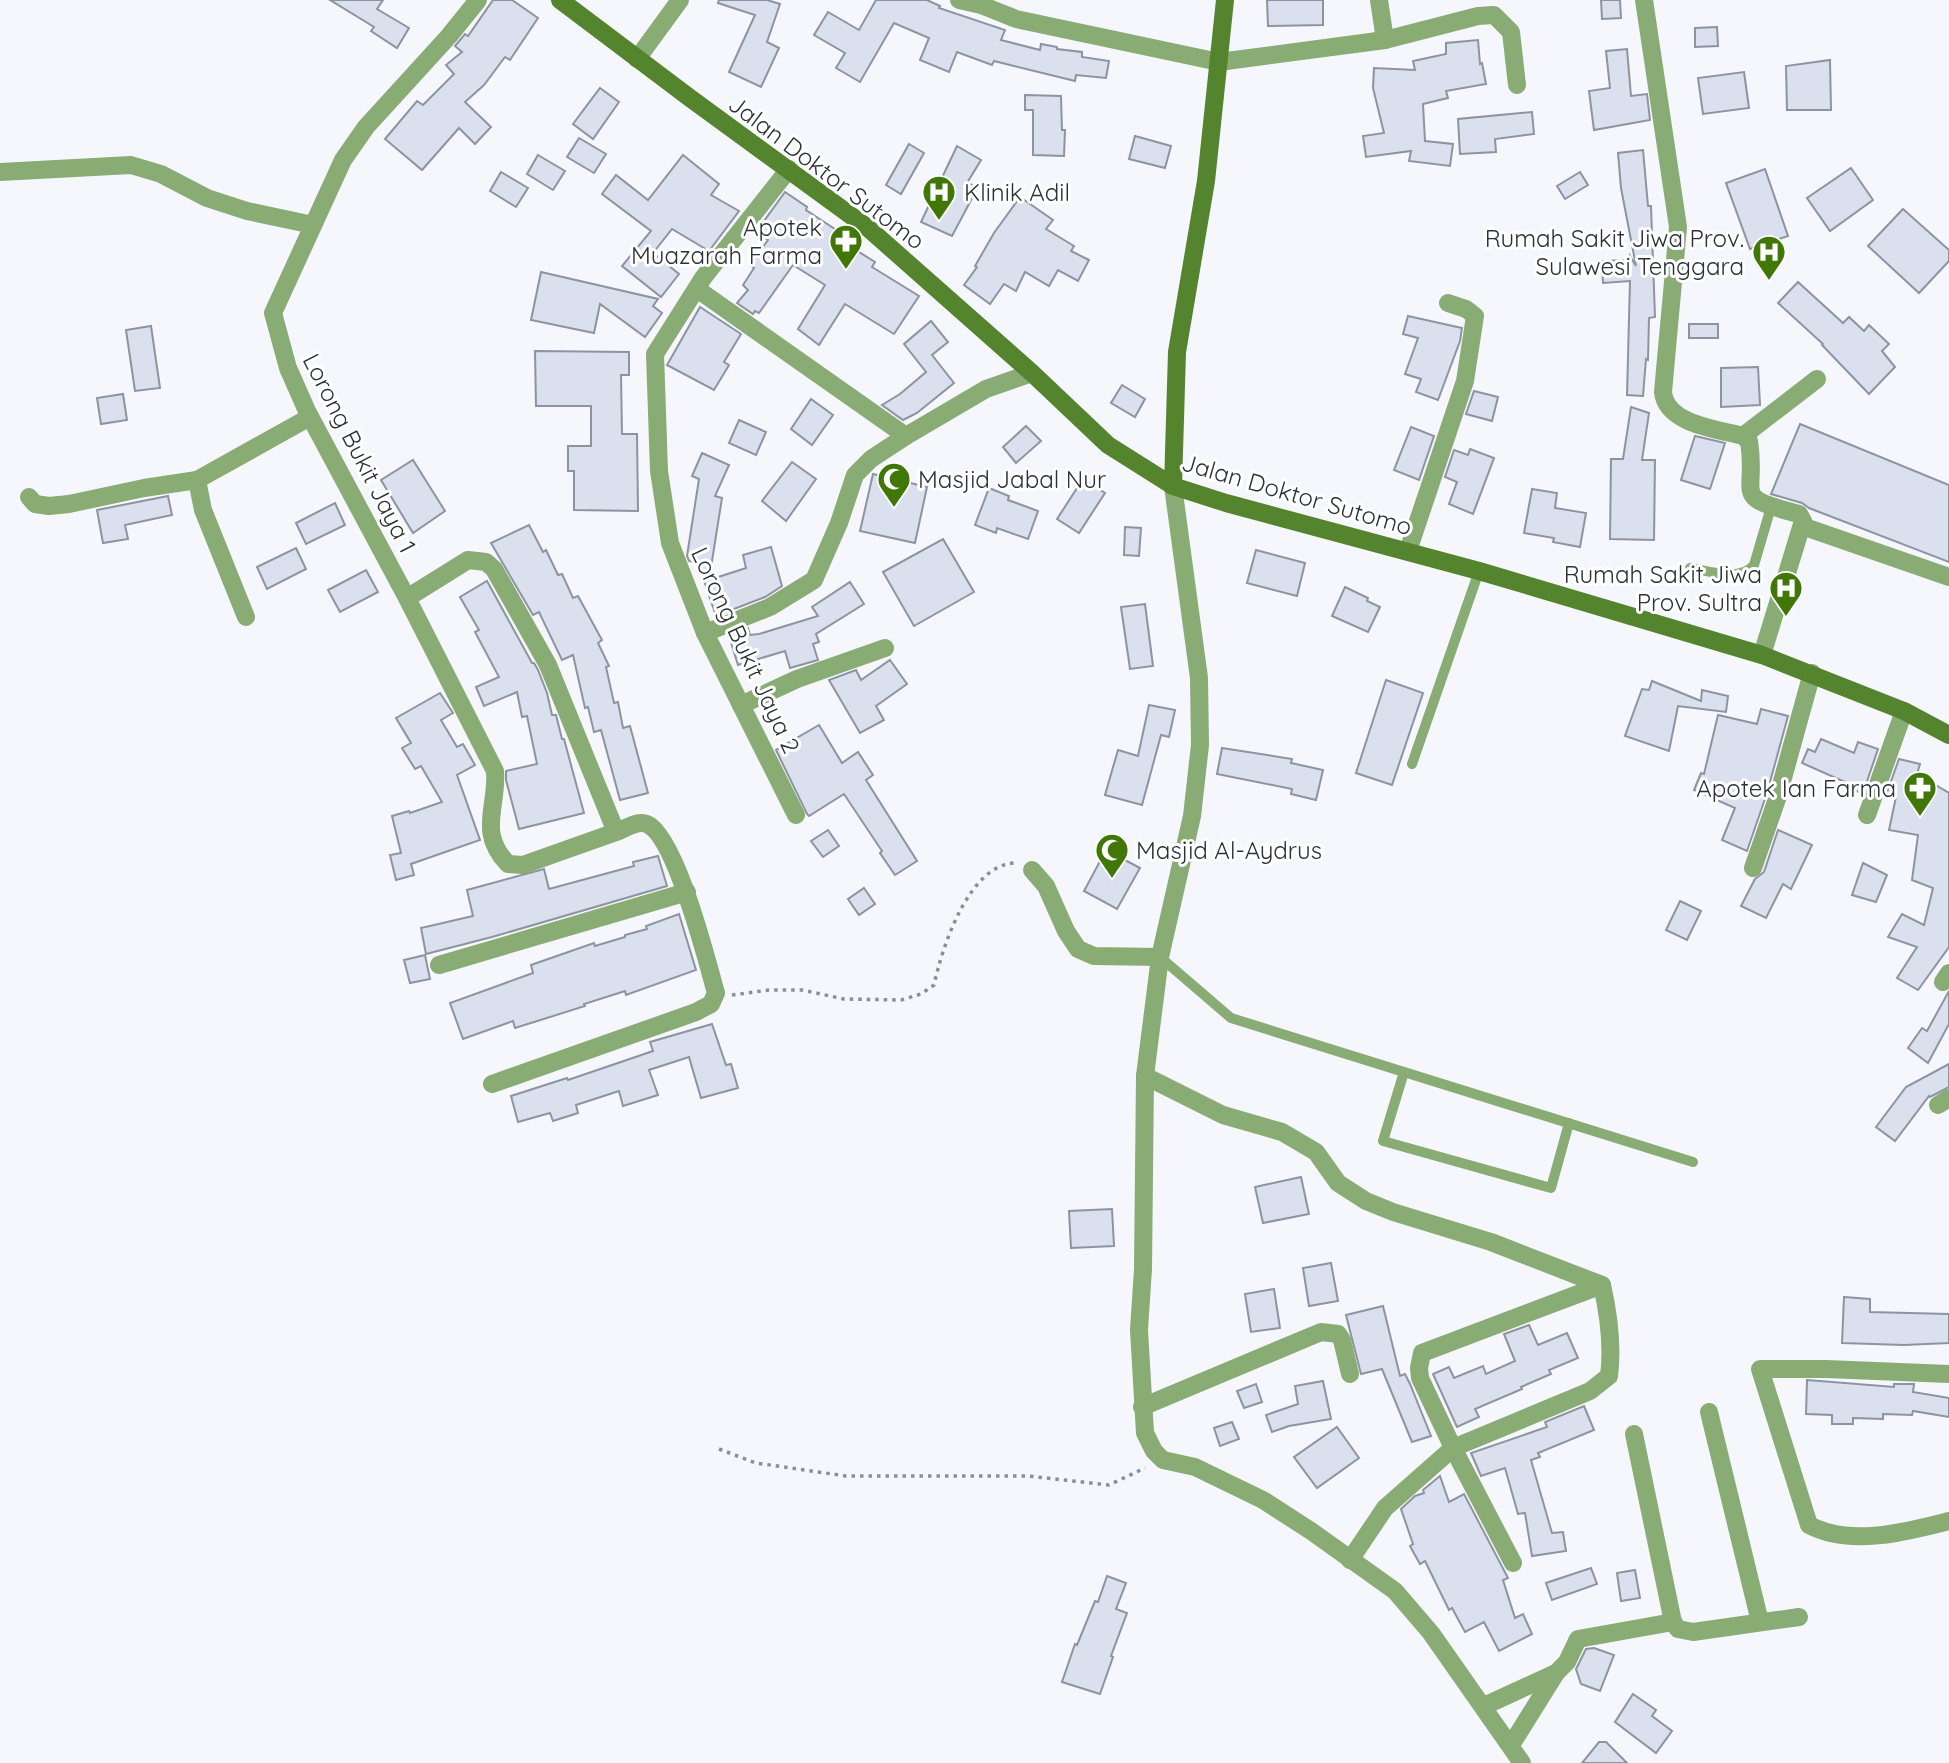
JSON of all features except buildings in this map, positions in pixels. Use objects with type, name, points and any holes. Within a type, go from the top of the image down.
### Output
[{"type":"street","name":"Lorong Bukit Jaya 1","points":[[478,0],[366,127],[343,160],[273,313],[288,368],[310,417],[407,598],[495,771],[496,789],[489,813],[496,852],[508,864],[523,864],[639,823],[648,825],[658,834],[687,892]]},
{"type":"street","name":"Jalan Doktor Sutomo","points":[[560,0],[636,59],[868,228],[1032,373],[1108,445],[1173,486],[1239,507],[1479,571],[1762,655],[1904,711],[1949,735]]},
{"type":"street","points":[[636,59],[680,0]]},
{"type":"street","points":[[960,0],[982,2],[1016,19],[1219,62],[1385,40],[1478,16],[1494,15],[1511,32],[1517,85]]},
{"type":"street","points":[[1225,0],[1206,181],[1177,352],[1173,486],[1199,678],[1200,746],[1192,816],[1160,957],[1145,1076],[1143,1269],[1139,1330],[1145,1433],[1154,1451],[1163,1460],[1195,1467],[1263,1500],[1395,1591],[1431,1633],[1522,1763]]},
{"type":"street","points":[[1378,0],[1385,40]]},
{"type":"street","points":[[1644,0],[1678,227],[1664,402],[1669,410],[1681,418],[1743,436],[1750,447],[1749,488],[1752,496],[1756,501],[1802,517],[1802,526],[1762,655]]},
{"type":"street","points":[[0,172],[131,164],[161,174],[207,198],[247,211],[313,225]]},
{"type":"street","name":"Lorong Bukit Jaya 2","points":[[789,169],[703,278],[655,354],[659,471],[670,543],[705,634],[796,815]]},
{"type":"street","points":[[697,289],[906,436]]},
{"type":"street","points":[[1408,551],[1465,381],[1475,316],[1448,303]]},
{"type":"street","points":[[705,634],[770,607],[814,579],[839,523],[855,475],[870,459],[986,389],[1032,373]]},
{"type":"street","points":[[1743,436],[1817,379]]},
{"type":"street","points":[[29,497],[35,504],[69,504],[197,480],[310,417]]},
{"type":"street","points":[[197,480],[204,510],[246,617]]},
{"type":"street","points":[[1802,526],[1949,577]]},
{"type":"street","points":[[407,598],[468,560],[485,562],[494,569],[548,665],[609,835]]},
{"type":"street","points":[[741,705],[797,679],[885,648]]},
{"type":"street","points":[[1754,868],[1778,796],[1812,673]]},
{"type":"street","points":[[1867,815],[1904,711]]},
{"type":"street","points":[[1032,870],[1046,886],[1066,931],[1078,949],[1094,956],[1160,957]]},
{"type":"street","points":[[439,965],[687,892],[716,993],[711,1004],[696,1012],[492,1084]]},
{"type":"street","points":[[1145,1076],[1223,1115],[1282,1132],[1316,1152],[1338,1183],[1366,1201],[1491,1242],[1602,1285]]},
{"type":"street","points":[[1350,1560],[1385,1508],[1453,1448],[1590,1391],[1609,1376],[1612,1358],[1609,1319],[1602,1285]]},
{"type":"street","points":[[1513,1563],[1420,1378],[1422,1353],[1602,1285]]},
{"type":"street","points":[[1142,1407],[1321,1332],[1338,1334],[1342,1340],[1350,1374]]},
{"type":"street","points":[[1949,1374],[1760,1369],[1809,1525],[1825,1533],[1897,1534],[1949,1521]]},
{"type":"street","points":[[1709,1412],[1760,1622]]},
{"type":"street","points":[[1634,1434],[1673,1622],[1678,1629],[1693,1632],[1799,1617]]},
{"type":"street","points":[[1511,1745],[1556,1673],[1567,1662],[1577,1639],[1673,1622]]},
{"type":"street","points":[[1484,1706],[1556,1673]]},
{"type":"lane","points":[[1689,568],[1739,575],[1748,572],[1754,565],[1771,507]]},
{"type":"lane","points":[[1412,764],[1479,571]]},
{"type":"lane","points":[[1160,957],[1231,1018],[1693,1162]]},
{"type":"lane","points":[[1404,1072],[1383,1141],[1551,1188],[1569,1123]]},
{"type":"path","points":[[716,993],[723,995],[769,990],[803,990],[844,999],[901,1000],[921,994],[933,985],[953,922],[979,884],[994,868],[1008,862],[1022,863],[1032,870]]},
{"type":"path","points":[[719,1448],[756,1463],[846,1476],[1028,1476],[1109,1485],[1163,1460]]},
{"type":"place","name":"Klinik Adil","points":[[939,222]]},
{"type":"place","name":"Apotek Muazarah Farma","points":[[846,271]]},
{"type":"place","name":"Rumah Sakit Jiwa Prov. Sulawesi Tenggara","points":[[1769,282]]},
{"type":"place","name":"Masjid Jabal Nur","points":[[894,509]]},
{"type":"place","name":"Rumah Sakit Jiwa Prov. Sultra","points":[[1786,618]]},
{"type":"place","name":"Apotek Ian Farma","points":[[1920,818]]},
{"type":"place","name":"Masjid Al-Aydrus","points":[[1112,880]]}]
